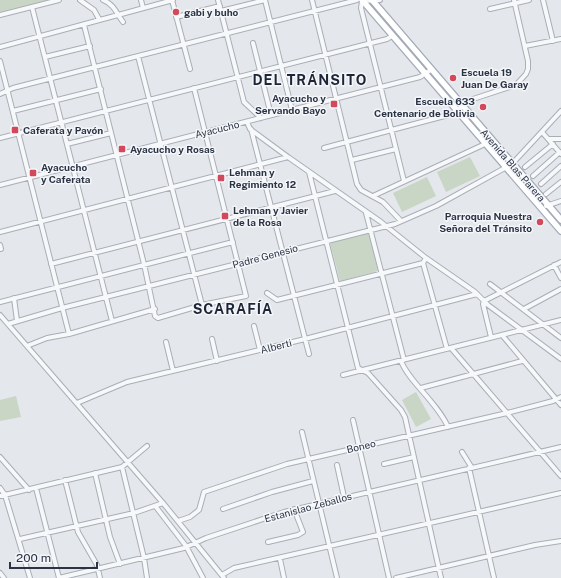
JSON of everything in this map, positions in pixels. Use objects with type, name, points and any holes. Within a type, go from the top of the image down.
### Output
[{"type":"main road","name":"Avenida Blas Parera","points":[[360,0],[561,231]]},
{"type":"main road","name":"Avenida Blas Parera","points":[[373,1],[561,220]]},
{"type":"street","points":[[0,15],[59,0]]},
{"type":"street","points":[[80,0],[94,10],[99,19]]},
{"type":"street","points":[[103,0],[109,1],[123,22]]},
{"type":"street","points":[[141,0],[143,8]]},
{"type":"street","points":[[0,47],[172,0],[182,45],[190,69]]},
{"type":"street","points":[[218,0],[244,102],[261,118]]},
{"type":"street","points":[[176,17],[265,0],[292,110]]},
{"type":"street","points":[[312,0],[359,188],[383,202],[401,221]]},
{"type":"street","points":[[360,0],[404,181]]},
{"type":"street","points":[[0,94],[8,90],[95,66],[314,11],[360,0],[380,0]]},
{"type":"street","points":[[490,9],[514,2],[529,0]]},
{"type":"street","points":[[543,0],[553,41]]},
{"type":"street","points":[[324,148],[452,114],[470,100],[509,88],[521,81],[528,69],[525,46],[514,2]]},
{"type":"street","points":[[32,7],[112,322]]},
{"type":"street","points":[[84,25],[139,241],[156,317],[202,305],[246,296],[194,88]]},
{"type":"street","points":[[0,138],[326,55],[392,36]]},
{"type":"street","points":[[525,46],[561,39]]},
{"type":"street","points":[[253,43],[271,115]]},
{"type":"street","points":[[45,57],[90,46]]},
{"type":"street","points":[[138,56],[202,305]]},
{"type":"street","points":[[0,61],[69,334]]},
{"type":"street","name":"Ayacucho","points":[[0,185],[380,87],[425,74],[432,69]]},
{"type":"street","points":[[13,111],[100,89]]},
{"type":"street","name":"Padre Genesio","points":[[8,324],[62,308],[401,221],[436,206],[488,178],[500,169],[506,168],[512,164],[561,111]]},
{"type":"street","points":[[247,122],[309,354]]},
{"type":"street","points":[[250,129],[477,294],[484,301],[561,359]]},
{"type":"street","points":[[533,176],[560,153],[542,132]]},
{"type":"street","points":[[67,144],[111,133]]},
{"type":"street","points":[[549,139],[561,139]]},
{"type":"street","points":[[373,196],[486,144]]},
{"type":"street","points":[[525,167],[552,144]]},
{"type":"street","points":[[352,160],[396,149]]},
{"type":"street","points":[[0,232],[288,157]]},
{"type":"street","points":[[541,184],[561,166]]},
{"type":"street","points":[[309,172],[314,197],[358,368],[368,373],[404,415],[441,578]]},
{"type":"street","points":[[546,194],[560,185]]},
{"type":"street","points":[[51,264],[335,191]]},
{"type":"street","points":[[542,210],[548,205],[561,201]]},
{"type":"street","points":[[366,213],[402,360],[406,370],[438,408],[448,427]]},
{"type":"street","points":[[0,302],[189,252],[233,242]]},
{"type":"street","points":[[267,293],[275,300],[423,262],[426,258]]},
{"type":"street","points":[[423,262],[449,349],[473,374],[561,476]]},
{"type":"street","points":[[426,268],[431,262]]},
{"type":"street","points":[[484,301],[561,262]]},
{"type":"street","points":[[554,265],[561,278]]},
{"type":"street","points":[[490,284],[561,338]]},
{"type":"street","points":[[524,309],[561,290]]},
{"type":"street","name":"Alberti","points":[[77,403],[122,384],[392,317],[477,294]]},
{"type":"street","points":[[14,298],[16,321]]},
{"type":"street","points":[[484,301],[483,304],[491,337]]},
{"type":"street","points":[[27,346],[47,338],[69,334],[155,309]]},
{"type":"street","points":[[0,315],[164,503],[223,576],[234,568],[280,559],[561,493]]},
{"type":"street","points":[[343,375],[561,320]]},
{"type":"street","points":[[254,326],[260,350]]},
{"type":"street","points":[[502,334],[522,361],[561,405]]},
{"type":"street","points":[[212,339],[217,360]]},
{"type":"street","points":[[166,342],[173,371]]},
{"type":"street","points":[[421,388],[522,361]]},
{"type":"street","name":"Boneo","points":[[178,521],[190,517],[199,510],[204,492],[269,469],[308,458],[507,413],[556,400],[561,397]]},
{"type":"street","points":[[353,420],[389,578]]},
{"type":"street","points":[[302,432],[337,578]]},
{"type":"street","points":[[0,496],[122,468],[147,446]]},
{"type":"street","name":"Estanislao Zeballos","points":[[59,578],[144,558],[186,546],[294,509],[561,447]]},
{"type":"street","points":[[462,452],[470,468],[478,513],[494,578]]},
{"type":"street","points":[[0,457],[29,490]]},
{"type":"street","points":[[384,464],[414,458]]},
{"type":"street","points":[[337,465],[344,497]]},
{"type":"street","points":[[122,468],[134,513],[147,578]]},
{"type":"street","points":[[96,473],[106,519],[120,564]]},
{"type":"street","points":[[65,480],[77,527],[98,569],[100,578]]},
{"type":"street","points":[[224,509],[272,492],[314,481]]},
{"type":"street","points":[[0,488],[5,495],[20,539],[30,578]]},
{"type":"street","points":[[36,488],[59,578]]},
{"type":"street","points":[[20,539],[48,534],[134,513],[156,507],[164,503]]},
{"type":"street","points":[[156,507],[186,546],[203,578]]},
{"type":"street","points":[[268,542],[298,535],[303,532],[294,509]]},
{"type":"street","points":[[396,578],[535,545],[561,541]]},
{"type":"street","points":[[280,559],[284,578]]},
{"type":"street","points":[[0,573],[4,578]]},
{"type":"green space","points":[[0,0],[52,0],[0,13]]},
{"type":"green space","points":[[470,157],[480,176],[446,192],[437,172]]},
{"type":"green space","points":[[427,177],[436,196],[402,212],[393,193]]},
{"type":"green space","points":[[369,232],[378,271],[340,281],[330,243]]},
{"type":"green space","points":[[416,392],[431,419],[416,427],[402,400]]},
{"type":"green space","points":[[16,396],[21,417],[0,421],[0,400]]},
{"type":"place","name":"gabi y buho","points":[[176,12]]},
{"type":"place","name":"Escuela 19 Juan De Garay","points":[[453,78]]},
{"type":"place","name":"Ayacucho y Servando Bayo","points":[[334,104]]},
{"type":"place","name":"Escuela 633 Centenario de Bolivia","points":[[483,107]]},
{"type":"place","name":"Caferata y Pavón","points":[[15,130]]},
{"type":"place","name":"Ayacucho y Rosas","points":[[122,149]]},
{"type":"place","name":"Ayacucho y Caferata","points":[[33,173]]},
{"type":"place","name":"Lehman y Regimiento 12","points":[[221,178]]},
{"type":"place","name":"Lehman y Javier de la Rosa","points":[[225,216]]},
{"type":"place","name":"Parroquia Nuestra Señora del Tránsito","points":[[540,222]]},
{"type":"district","name":"DEL TRÁNSITO","points":[[310,80]]},
{"type":"district","name":"SCARAFÍA","points":[[233,309]]}]
